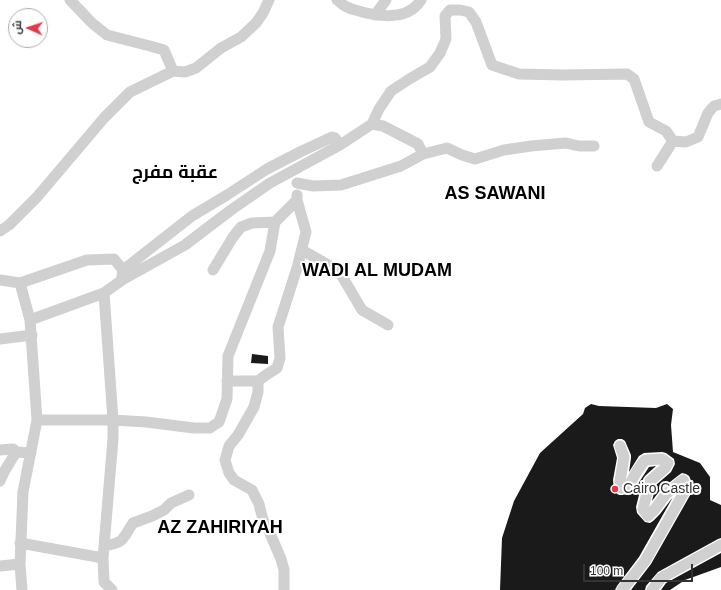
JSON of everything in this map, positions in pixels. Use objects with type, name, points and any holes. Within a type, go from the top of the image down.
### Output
[{"type":"street","points":[[70,0],[92,23],[107,35],[164,50],[172,71]]},
{"type":"street","points":[[0,231],[9,225],[37,197],[104,118],[130,92],[172,71],[185,72],[196,68],[256,23],[269,0]]},
{"type":"street","points":[[337,0],[347,8],[375,15],[388,16],[405,14],[417,7],[421,0]]},
{"type":"street","points":[[375,15],[386,0]]},
{"type":"street","points":[[122,275],[185,245],[270,183],[340,145],[372,124],[379,109],[391,91],[430,67],[440,53],[446,39],[445,16],[450,10],[469,12],[476,22],[492,65],[519,74],[627,74],[634,79],[649,122],[666,131],[673,141]]},
{"type":"street","points":[[673,141],[686,142],[698,137],[708,113],[714,106],[721,104]]},
{"type":"street","points":[[372,124],[383,126],[418,144],[423,154]]},
{"type":"street","points":[[30,320],[104,293],[122,275],[192,216],[267,169],[332,137],[335,138],[340,145]]},
{"type":"street","points":[[657,166],[673,141]]},
{"type":"street","points":[[296,183],[313,186],[341,185],[401,166],[423,154],[447,148],[475,159],[504,150],[531,146],[566,143],[579,146],[594,146]]},
{"type":"street","points":[[228,381],[258,381],[277,368],[280,358],[278,327],[302,250],[306,232],[297,200],[296,183],[290,172]]},
{"type":"street","points":[[37,420],[113,420],[146,422],[194,428],[210,428],[219,422],[227,399],[228,356],[270,251],[275,222],[297,200]]},
{"type":"street","points":[[213,270],[233,237],[241,227],[252,223],[275,222]]},
{"type":"street","points":[[302,250],[339,271],[362,310],[388,325]]},
{"type":"street","points":[[0,280],[20,283],[87,260],[114,259],[122,275]]},
{"type":"street","points":[[20,283],[30,320],[32,335],[37,420],[23,492],[20,543],[22,590]]},
{"type":"street","points":[[104,293],[113,438],[102,586],[112,590]]},
{"type":"street","points":[[0,339],[32,335]]},
{"type":"street","points":[[258,381],[258,392],[254,407],[238,435],[229,446],[225,460],[229,474],[234,480],[252,490],[259,504],[263,520],[270,531],[281,559],[284,570],[284,590]]},
{"type":"street","points":[[620,446],[624,457],[620,482],[622,488],[628,487],[645,460],[662,459],[668,463],[665,468],[650,481],[643,509],[648,516],[666,494],[683,480],[688,487],[645,562],[622,590]]},
{"type":"street","points":[[0,450],[13,449],[16,452],[31,453]]},
{"type":"street","points":[[0,481],[16,452]]},
{"type":"street","points":[[104,546],[114,544],[124,539],[132,523],[152,516],[164,510],[171,503],[189,495]]},
{"type":"street","points":[[20,543],[103,558]]},
{"type":"street","points":[[652,590],[661,578],[721,545]]},
{"type":"street","points":[[0,566],[20,564]]},
{"type":"building","points":[[252,354],[268,356],[268,364],[251,363]]},
{"type":"building","name":"Cairo Castle","points":[[591,404],[599,406],[656,408],[667,404],[673,409],[671,425],[673,452],[700,463],[710,477],[710,500],[721,505],[721,538],[658,572],[646,586],[645,590],[631,590],[651,564],[694,487],[689,476],[682,473],[661,489],[652,501],[656,485],[671,472],[675,464],[674,459],[662,452],[644,453],[639,456],[629,472],[631,455],[625,441],[618,439],[613,445],[617,458],[613,480],[616,493],[622,495],[632,493],[649,467],[656,466],[643,479],[636,507],[637,513],[645,522],[650,523],[660,514],[673,497],[639,557],[615,590],[500,590],[502,538],[514,501],[540,453],[583,414],[585,408]]},
{"type":"building","points":[[721,553],[721,567],[685,580],[670,590],[661,590],[666,583]]},
{"type":"place","name":"Cairo Castle","points":[[615,489]]},
{"type":"district","name":"عقبة مفرج","points":[[175,173]]},
{"type":"district","name":"AS SAWANI","points":[[495,194]]},
{"type":"district","name":"WADI AL MUDAM","points":[[377,271]]},
{"type":"district","name":"AZ ZAHIRIYAH","points":[[220,528]]}]
